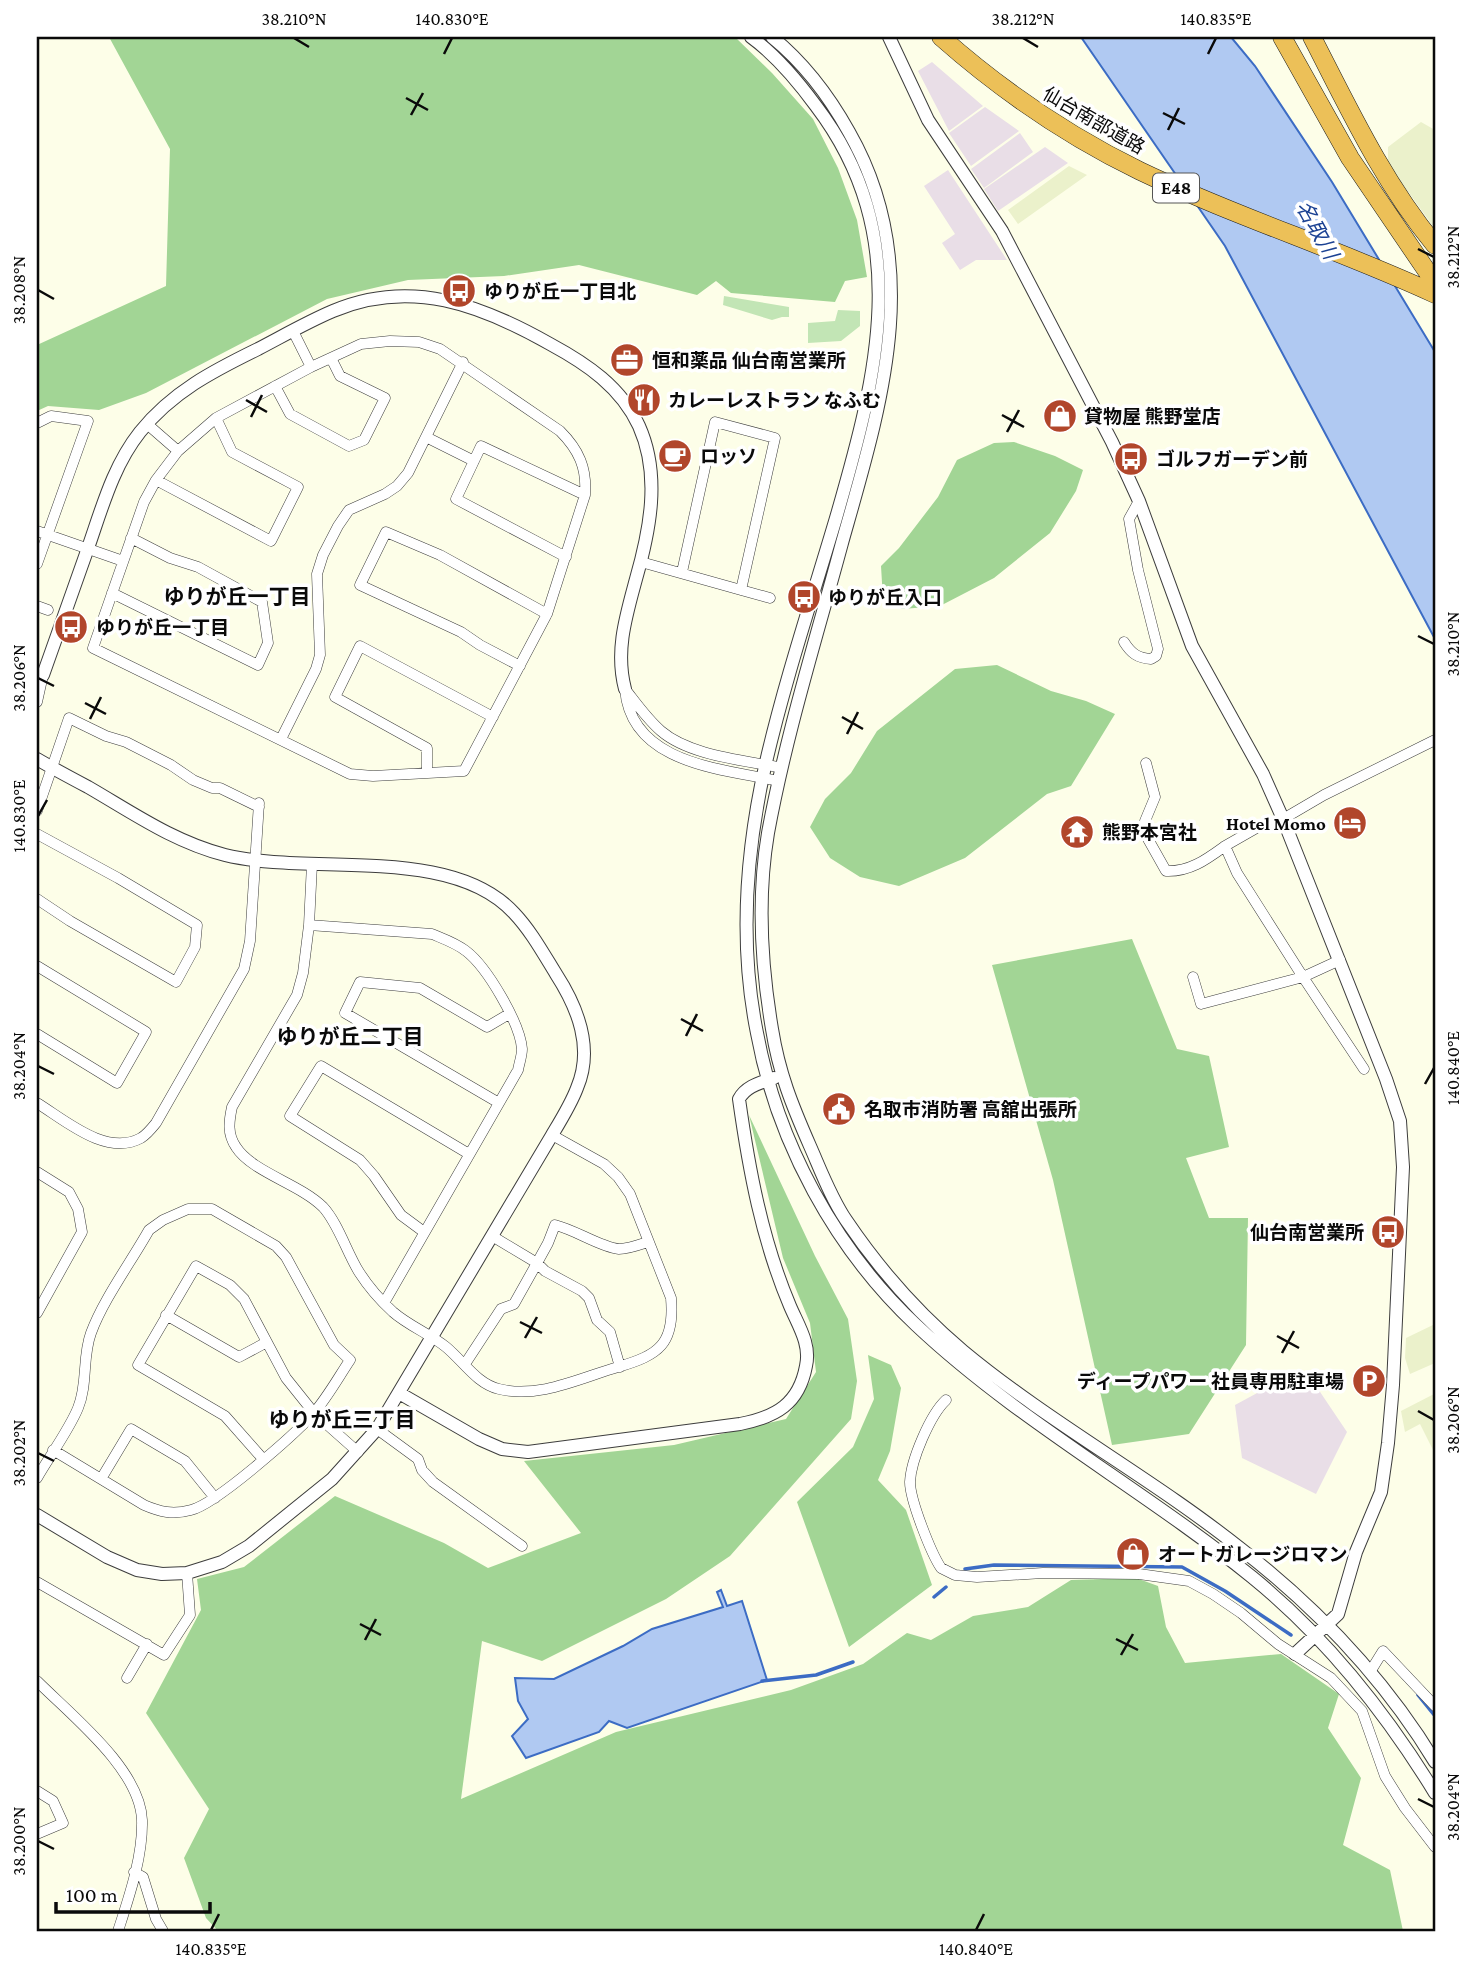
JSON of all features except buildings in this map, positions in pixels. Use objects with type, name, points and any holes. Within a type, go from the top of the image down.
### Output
[{"type":"highway","name":"仙台南部道路","points":[[941,37],[1029,107],[1084,142],[1195,196],[1435,294]]},
{"type":"highway","points":[[1282,37],[1350,158],[1435,283]]},
{"type":"highway","points":[[1312,37],[1367,146],[1410,214],[1435,245]]},
{"type":"street","points":[[751,37],[796,79],[828,122],[858,179],[878,261],[880,306],[876,351],[855,451],[787,682],[764,771],[748,877],[749,986],[767,1081],[797,1160],[822,1206],[852,1251],[912,1321],[967,1370],[1171,1515],[1294,1615],[1316,1636],[1395,1729],[1435,1793]]},
{"type":"street","points":[[772,37],[814,78],[835,107],[868,171],[882,215],[891,260],[892,308],[890,340],[879,406],[780,775],[764,860],[762,942],[771,1021],[781,1076],[820,1170],[843,1216],[886,1274],[922,1312],[962,1350],[1017,1392],[1241,1548],[1327,1625],[1370,1672],[1435,1762]]},
{"type":"street","points":[[889,37],[928,120],[1002,231],[1112,442],[1139,502],[1192,646],[1263,774],[1283,819],[1387,1079],[1400,1121],[1403,1167],[1394,1372],[1381,1492],[1356,1552],[1338,1614],[1295,1654]]},
{"type":"street","points":[[37,702],[43,671],[112,478],[135,439],[168,401],[202,377],[335,310],[366,301],[397,296],[421,296],[480,309],[578,359],[599,375],[621,398],[632,413],[646,446],[650,462],[651,501],[641,562],[620,649],[620,672],[626,707],[636,724],[664,751],[689,762],[780,775]]},
{"type":"street","points":[[293,331],[311,367]]},
{"type":"street","points":[[419,342],[440,349],[463,362],[560,431],[573,444],[583,462],[585,495],[547,614],[464,771],[373,776],[350,774],[93,648],[144,502],[156,480],[178,451],[216,418],[311,367],[360,344],[419,342]]},
{"type":"street","points":[[275,386],[290,414],[349,446],[364,440],[385,398],[340,376],[331,358]]},
{"type":"street","points":[[281,739],[316,669],[320,655],[317,574],[323,555],[349,510],[397,486],[408,473],[463,362]]},
{"type":"street","points":[[37,423],[51,416],[88,421],[37,564]]},
{"type":"street","points":[[156,480],[271,541],[298,487],[232,452],[216,418]]},
{"type":"street","points":[[682,572],[715,422],[775,438],[741,590]]},
{"type":"street","points":[[147,424],[178,451]]},
{"type":"street","points":[[426,437],[474,461]]},
{"type":"street","points":[[566,557],[456,499],[481,446],[585,495]]},
{"type":"street","points":[[1124,642],[1131,652],[1143,659],[1151,660],[1156,656],[1158,649],[1138,570],[1129,519],[1139,502]]},
{"type":"street","points":[[37,531],[123,561]]},
{"type":"street","points":[[520,666],[461,632],[360,585],[386,532],[440,555],[547,614]]},
{"type":"street","points":[[112,593],[258,665],[268,643],[262,602],[198,567],[170,558],[131,538]]},
{"type":"street","points":[[641,562],[770,598]]},
{"type":"street","points":[[37,606],[48,610]]},
{"type":"street","points":[[427,772],[427,748],[335,697],[360,646],[493,717]]},
{"type":"street","points":[[37,811],[69,718],[172,765],[193,780],[259,805],[250,941],[244,969],[156,1123],[141,1138],[118,1144],[101,1141],[37,1103]]},
{"type":"street","points":[[1283,819],[1435,740]]},
{"type":"street","points":[[37,760],[174,838],[203,849],[256,859],[437,872],[475,885],[514,912],[563,985],[580,1021],[584,1059],[578,1086],[552,1135],[432,1338],[377,1429],[332,1479],[249,1546],[222,1562],[187,1573],[162,1574],[137,1570],[107,1557],[37,1515]]},
{"type":"street","points":[[1146,763],[1155,797],[1145,821],[1148,839],[1166,871],[1175,872],[1198,865],[1267,822]]},
{"type":"street","points":[[37,834],[197,925],[195,947],[176,982],[37,899]]},
{"type":"street","points":[[1226,846],[1237,873],[1364,1069]]},
{"type":"street","points":[[312,864],[309,925],[303,973],[297,995],[232,1107],[230,1136],[244,1158],[300,1190],[324,1208],[359,1273],[394,1313],[432,1338],[484,1382],[498,1389],[541,1391],[639,1362],[658,1350],[668,1335],[672,1315],[671,1298],[630,1194],[604,1164],[552,1135]]},
{"type":"street","points":[[309,925],[432,934],[452,942],[468,953],[487,975],[517,1027],[522,1051],[518,1070],[384,1303]]},
{"type":"street","points":[[1193,977],[1201,1004],[1303,977],[1340,960]]},
{"type":"street","points":[[37,966],[146,1032],[117,1083],[37,1034]]},
{"type":"street","points":[[499,1103],[345,1013],[360,982],[420,988],[487,1027],[509,1014]]},
{"type":"street","points":[[424,1232],[401,1215],[360,1160],[290,1116],[321,1066],[469,1154]]},
{"type":"street","points":[[399,1393],[479,1439],[502,1449],[528,1452],[740,1424],[765,1419],[783,1408],[800,1386],[807,1363],[805,1337],[774,1269],[758,1206],[739,1099],[750,1087],[781,1076]]},
{"type":"street","points":[[37,1171],[69,1192],[78,1209],[82,1232],[37,1313]]},
{"type":"street","points":[[37,1478],[53,1450],[78,1408],[86,1347],[97,1319],[149,1230],[163,1220],[188,1209],[212,1209],[276,1246],[286,1257],[334,1345],[350,1360],[314,1413],[289,1438],[215,1498],[193,1510],[173,1513],[159,1511],[53,1450]]},
{"type":"street","points":[[465,1364],[501,1309],[514,1304],[555,1225],[574,1230],[604,1246],[622,1249],[648,1242]]},
{"type":"street","points":[[492,1236],[537,1263],[545,1271],[582,1291],[589,1298],[597,1320],[610,1332],[620,1367]]},
{"type":"street","points":[[262,1459],[225,1416],[138,1365],[196,1266],[230,1285],[244,1299],[286,1378],[314,1413],[358,1452]]},
{"type":"street","points":[[166,1315],[239,1357],[267,1342]]},
{"type":"street","points":[[946,1400],[936,1409],[926,1426],[910,1484],[919,1518],[941,1569],[955,1575],[977,1577],[1089,1572],[1139,1574],[1189,1581],[1241,1613],[1278,1644],[1331,1678],[1362,1711],[1385,1776],[1435,1847]]},
{"type":"street","points":[[101,1479],[131,1429],[185,1461],[215,1498]]},
{"type":"street","points":[[377,1429],[418,1459],[422,1470],[433,1482],[522,1546]]},
{"type":"street","points":[[37,1581],[164,1655],[190,1615],[187,1573]]},
{"type":"street","points":[[127,1678],[146,1644]]},
{"type":"street","points":[[1370,1672],[1383,1651],[1435,1706]]},
{"type":"street","points":[[37,1681],[107,1751],[130,1779],[142,1818],[141,1838],[118,1931]]},
{"type":"street","points":[[1362,1711],[1373,1702]]},
{"type":"street","points":[[37,1791],[53,1801],[63,1822],[37,1834]]},
{"type":"street","points":[[134,1872],[143,1877],[156,1919],[163,1931]]},
{"type":"shaded area","points":[[932,62],[983,106],[949,131],[918,71]]},
{"type":"shaded area","points":[[985,107],[1019,131],[971,166],[949,133]]},
{"type":"shaded area","points":[[1020,133],[1033,152],[984,188],[971,169]]},
{"type":"shaded area","points":[[1045,147],[1068,163],[998,211],[984,189]]},
{"type":"shaded area","points":[[948,170],[1007,260],[976,260],[960,270],[942,243],[955,234],[924,186]]},
{"type":"shaded area","points":[[1308,1374],[1347,1432],[1316,1494],[1242,1458],[1235,1405],[1272,1385]]},
{"type":"green space","points":[[109,37],[735,37],[813,119],[838,168],[857,220],[867,277],[845,281],[835,302],[731,293],[716,281],[697,295],[579,265],[504,276],[408,280],[327,299],[146,393],[99,410],[48,406],[37,411],[37,345],[166,286],[170,149]]},
{"type":"green space","points":[[1421,122],[1435,130],[1435,229],[1388,164],[1388,147]]},
{"type":"green space","points":[[1069,166],[1087,175],[1018,224],[1008,210]]},
{"type":"green space","points":[[724,296],[789,307],[789,317],[772,320],[723,305]]},
{"type":"green space","points":[[838,310],[860,311],[860,326],[841,341],[808,343],[808,323],[835,321]]},
{"type":"green space","points":[[1014,442],[1055,456],[1083,470],[1076,491],[1050,533],[994,578],[940,606],[902,609],[883,599],[881,566],[899,548],[938,497],[957,460],[994,443]]},
{"type":"green space","points":[[997,665],[1051,691],[1086,701],[1115,714],[1071,786],[1047,794],[965,858],[899,886],[860,877],[830,858],[810,827],[825,799],[851,773],[877,731],[955,669]]},
{"type":"green space","points":[[1132,939],[1177,1049],[1209,1056],[1229,1147],[1186,1158],[1209,1218],[1248,1218],[1246,1345],[1189,1434],[1112,1445],[1053,1180],[992,965]]},
{"type":"green space","points":[[749,1115],[815,1256],[848,1319],[857,1381],[851,1419],[730,1556],[666,1599],[542,1661],[482,1641],[461,1799],[616,1732],[791,1690],[863,1664],[907,1633],[931,1640],[973,1616],[1028,1607],[1071,1580],[1136,1578],[1158,1586],[1166,1627],[1185,1663],[1281,1654],[1339,1694],[1328,1728],[1361,1778],[1343,1845],[1390,1870],[1403,1931],[218,1931],[206,1918],[184,1858],[209,1809],[146,1713],[201,1610],[197,1579],[244,1567],[335,1496],[444,1543],[488,1568],[581,1533],[524,1461],[674,1445],[786,1419],[816,1372],[810,1323],[783,1258]]},
{"type":"green space","points":[[1435,1324],[1435,1363],[1410,1374],[1405,1358],[1406,1338]]},
{"type":"green space","points":[[868,1355],[891,1365],[901,1388],[890,1451],[878,1480],[906,1510],[932,1585],[849,1647],[797,1502],[853,1447],[874,1399]]},
{"type":"green space","points":[[1434,1394],[1435,1454],[1420,1424],[1405,1432],[1401,1411]]},
{"type":"water","name":"名取川","points":[[1081,37],[1231,37],[1255,66],[1332,182],[1435,352],[1435,639],[1225,246]]},
{"type":"water","points":[[721,1590],[727,1606],[742,1601],[767,1680],[627,1728],[609,1721],[599,1732],[526,1758],[512,1736],[528,1719],[518,1701],[515,1678],[554,1679],[652,1629],[723,1607],[717,1592]]},
{"type":"waterway","points":[[965,1569],[994,1565],[1182,1567],[1225,1591],[1291,1635]]},
{"type":"waterway","points":[[934,1597],[946,1587]]},
{"type":"waterway","points":[[762,1681],[816,1675],[853,1662]]},
{"type":"waterway","points":[[1418,1695],[1435,1716]]},
{"type":"place","name":"ゆりが丘一丁目北","points":[[459,291]]},
{"type":"place","name":"恒和薬品 仙台南営業所","points":[[627,360]]},
{"type":"place","name":"カレーレストラン なふむ","points":[[644,400]]},
{"type":"place","name":"貸物屋 熊野堂店","points":[[1060,416]]},
{"type":"place","name":"ロッソ","points":[[675,456]]},
{"type":"place","name":"ゴルフガーデン前","points":[[1131,459]]},
{"type":"place","name":"ゆりが丘入口","points":[[804,597]]},
{"type":"place","name":"ゆりが丘一丁目","points":[[71,627]]},
{"type":"place","name":"Hotel Momo","points":[[1350,823]]},
{"type":"place","name":"熊野本宮社","points":[[1077,832]]},
{"type":"place","name":"名取市消防署 高舘出張所","points":[[839,1109]]},
{"type":"place","name":"仙台南営業所","points":[[1388,1232]]},
{"type":"place","name":"ディープパワー 社員専用駐車場","points":[[1369,1381]]},
{"type":"place","name":"オートガレージロマン","points":[[1133,1554]]},
{"type":"district","name":"ゆりが丘一丁目","points":[[237,597]]},
{"type":"district","name":"ゆりが丘二丁目","points":[[350,1037]]},
{"type":"district","name":"ゆりが丘三丁目","points":[[342,1420]]}]
